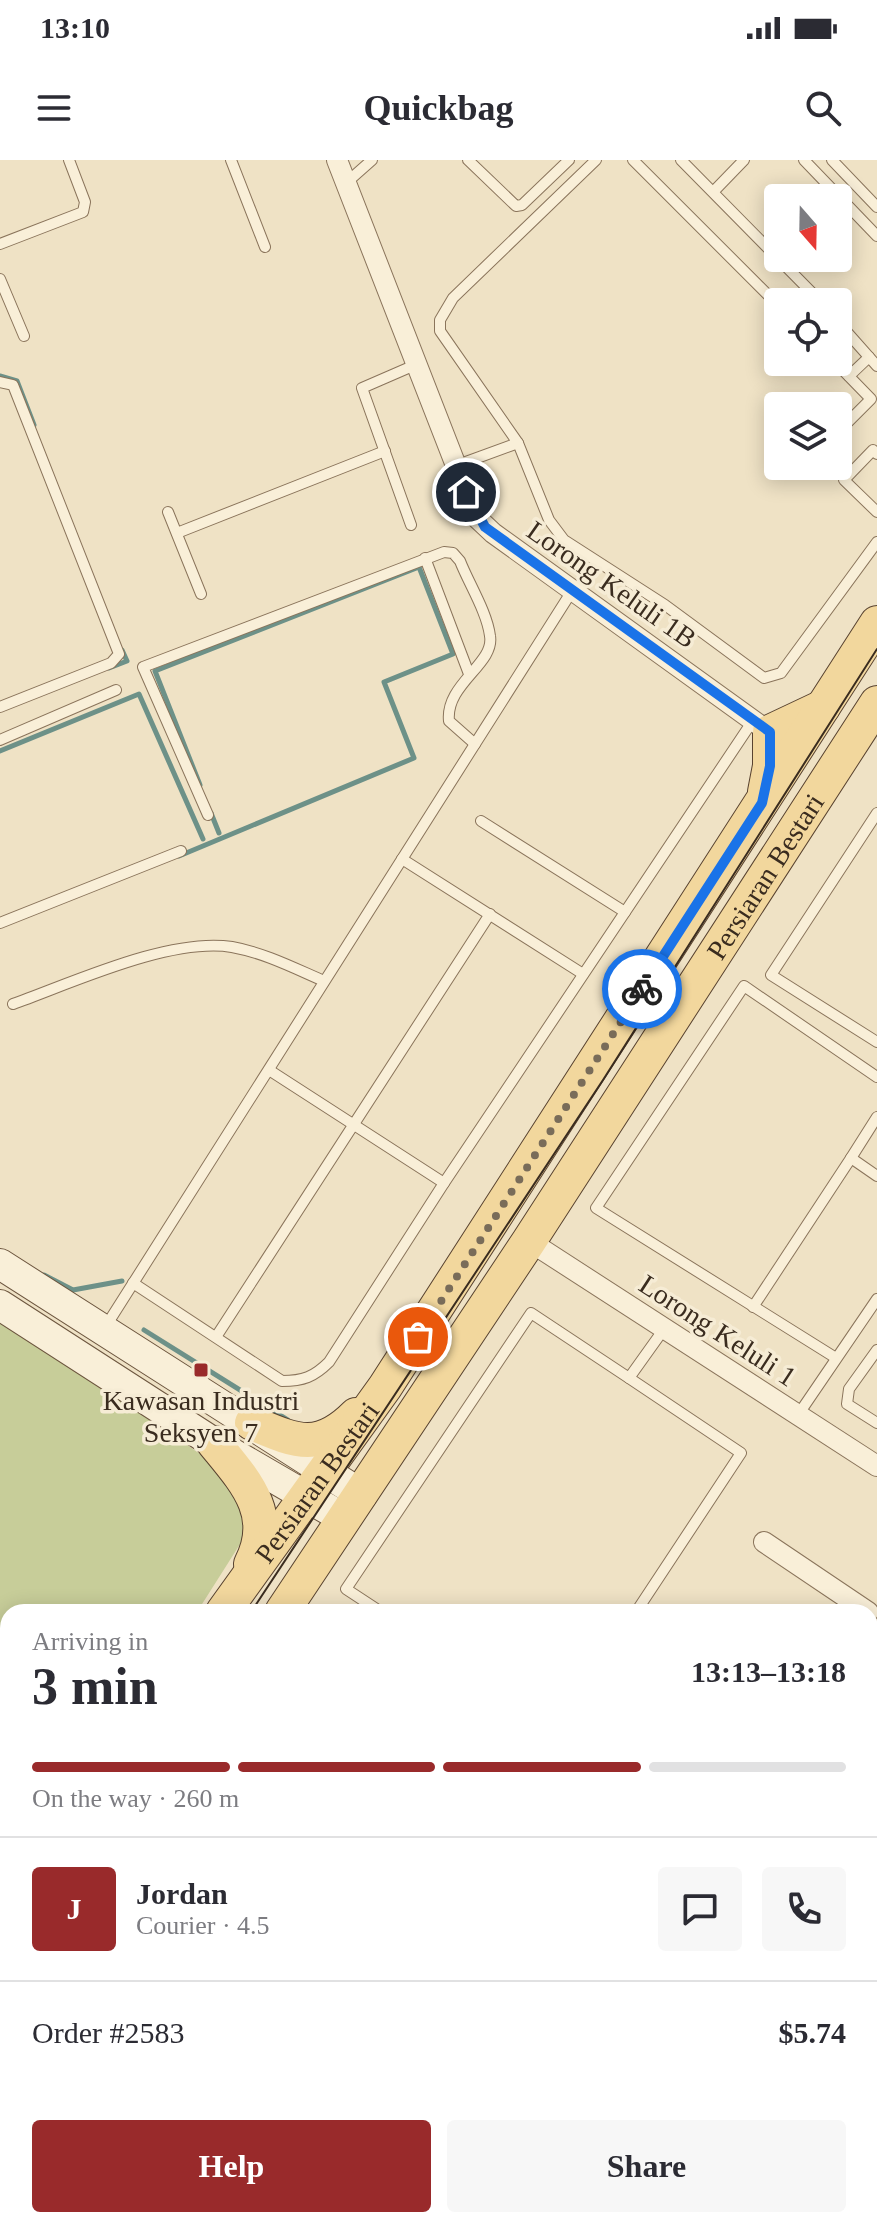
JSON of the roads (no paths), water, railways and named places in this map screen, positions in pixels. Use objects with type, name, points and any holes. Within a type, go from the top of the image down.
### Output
[{"type":"main road","points":[[773,734],[823,707],[877,623]]},
{"type":"main road","name":"Persiaran Bestari","points":[[287,1604],[529,1241],[877,703]]},
{"type":"main road","name":"Persiaran Bestari","points":[[228,1604],[385,1387],[762,803],[773,734]]},
{"type":"main road","points":[[252,1423],[294,1440],[317,1441],[344,1427],[385,1387]]},
{"type":"main road","points":[[214,1443],[253,1491],[262,1522],[259,1547],[228,1604]]},
{"type":"street","name":"Lorong Keluli 1B","points":[[337,160],[476,517],[485,527],[572,591],[773,734]]},
{"type":"street","name":"Lorong Keluli 1","points":[[529,1241],[877,1466]]},
{"type":"street","points":[[0,1264],[252,1423],[316,1485]]},
{"type":"street","points":[[0,1305],[214,1443],[316,1485],[354,1507]]},
{"type":"street","points":[[764,1542],[856,1604]]},
{"type":"lane","points":[[0,244],[83,212],[85,202],[69,160]]},
{"type":"lane","points":[[231,160],[265,247]]},
{"type":"lane","points":[[346,183],[372,160]]},
{"type":"lane","points":[[468,160],[516,206],[522,205],[569,160]]},
{"type":"lane","points":[[596,160],[453,298],[440,320],[440,331],[518,443],[549,520],[564,540],[665,605],[764,678],[781,673],[877,542]]},
{"type":"lane","points":[[633,160],[764,291]]},
{"type":"lane","points":[[714,191],[744,160]]},
{"type":"lane","points":[[804,160],[877,236]]},
{"type":"lane","points":[[832,160],[877,207]]},
{"type":"lane","points":[[684,161],[808,288]]},
{"type":"lane","points":[[0,279],[24,336]]},
{"type":"lane","points":[[852,338],[873,361],[852,374]]},
{"type":"lane","points":[[411,525],[362,388],[415,365]]},
{"type":"lane","points":[[849,376],[874,402],[852,420]]},
{"type":"lane","points":[[0,382],[13,385],[119,654],[111,663],[0,707]]},
{"type":"lane","points":[[455,466],[518,443]]},
{"type":"lane","points":[[877,454],[873,450],[844,480],[877,512]]},
{"type":"lane","points":[[177,533],[385,451]]},
{"type":"lane","points":[[168,512],[201,594]]},
{"type":"lane","points":[[208,815],[143,667],[425,558],[453,553],[490,636],[489,649],[447,709],[449,721],[475,744]]},
{"type":"lane","points":[[425,558],[469,674]]},
{"type":"lane","points":[[105,1328],[572,591]]},
{"type":"lane","points":[[0,740],[116,690]]},
{"type":"lane","points":[[133,1283],[282,1381],[300,1381],[316,1375],[329,1362],[625,912],[773,734]]},
{"type":"lane","points":[[877,813],[771,975],[877,1042]]},
{"type":"lane","points":[[481,821],[625,912]]},
{"type":"lane","points":[[0,923],[181,851]]},
{"type":"lane","points":[[402,859],[583,974]]},
{"type":"lane","points":[[216,1337],[490,914]]},
{"type":"lane","points":[[13,1004],[134,960],[187,949],[228,947],[262,954],[324,981]]},
{"type":"lane","points":[[836,1358],[596,1208],[744,986],[877,1077]]},
{"type":"lane","points":[[269,1070],[444,1183]]},
{"type":"lane","points":[[753,1307],[877,1117]]},
{"type":"lane","points":[[851,1158],[877,1176]]},
{"type":"lane","points":[[798,1415],[877,1299]]},
{"type":"lane","points":[[369,1604],[346,1589],[531,1313],[741,1453],[641,1604]]},
{"type":"lane","points":[[629,1378],[664,1329]]},
{"type":"lane","points":[[877,1350],[849,1389],[847,1404],[877,1423]]},
{"type":"waterway","points":[[0,376],[17,381],[34,425]]},
{"type":"waterway","points":[[179,856],[414,758],[384,682],[453,654],[419,567],[155,671],[200,785]]},
{"type":"waterway","points":[[109,668],[127,661],[122,650]]},
{"type":"waterway","points":[[0,751],[139,694],[203,839]]},
{"type":"waterway","points":[[211,813],[219,833]]},
{"type":"waterway","points":[[44,1275],[73,1290],[122,1281]]},
{"type":"waterway","points":[[144,1330],[288,1420]]},
{"type":"tram line","points":[[256,1604],[603,1080],[877,649]]},
{"type":"place","name":"Kawasan Industri Seksyen 7","points":[[201,1370]]}]
